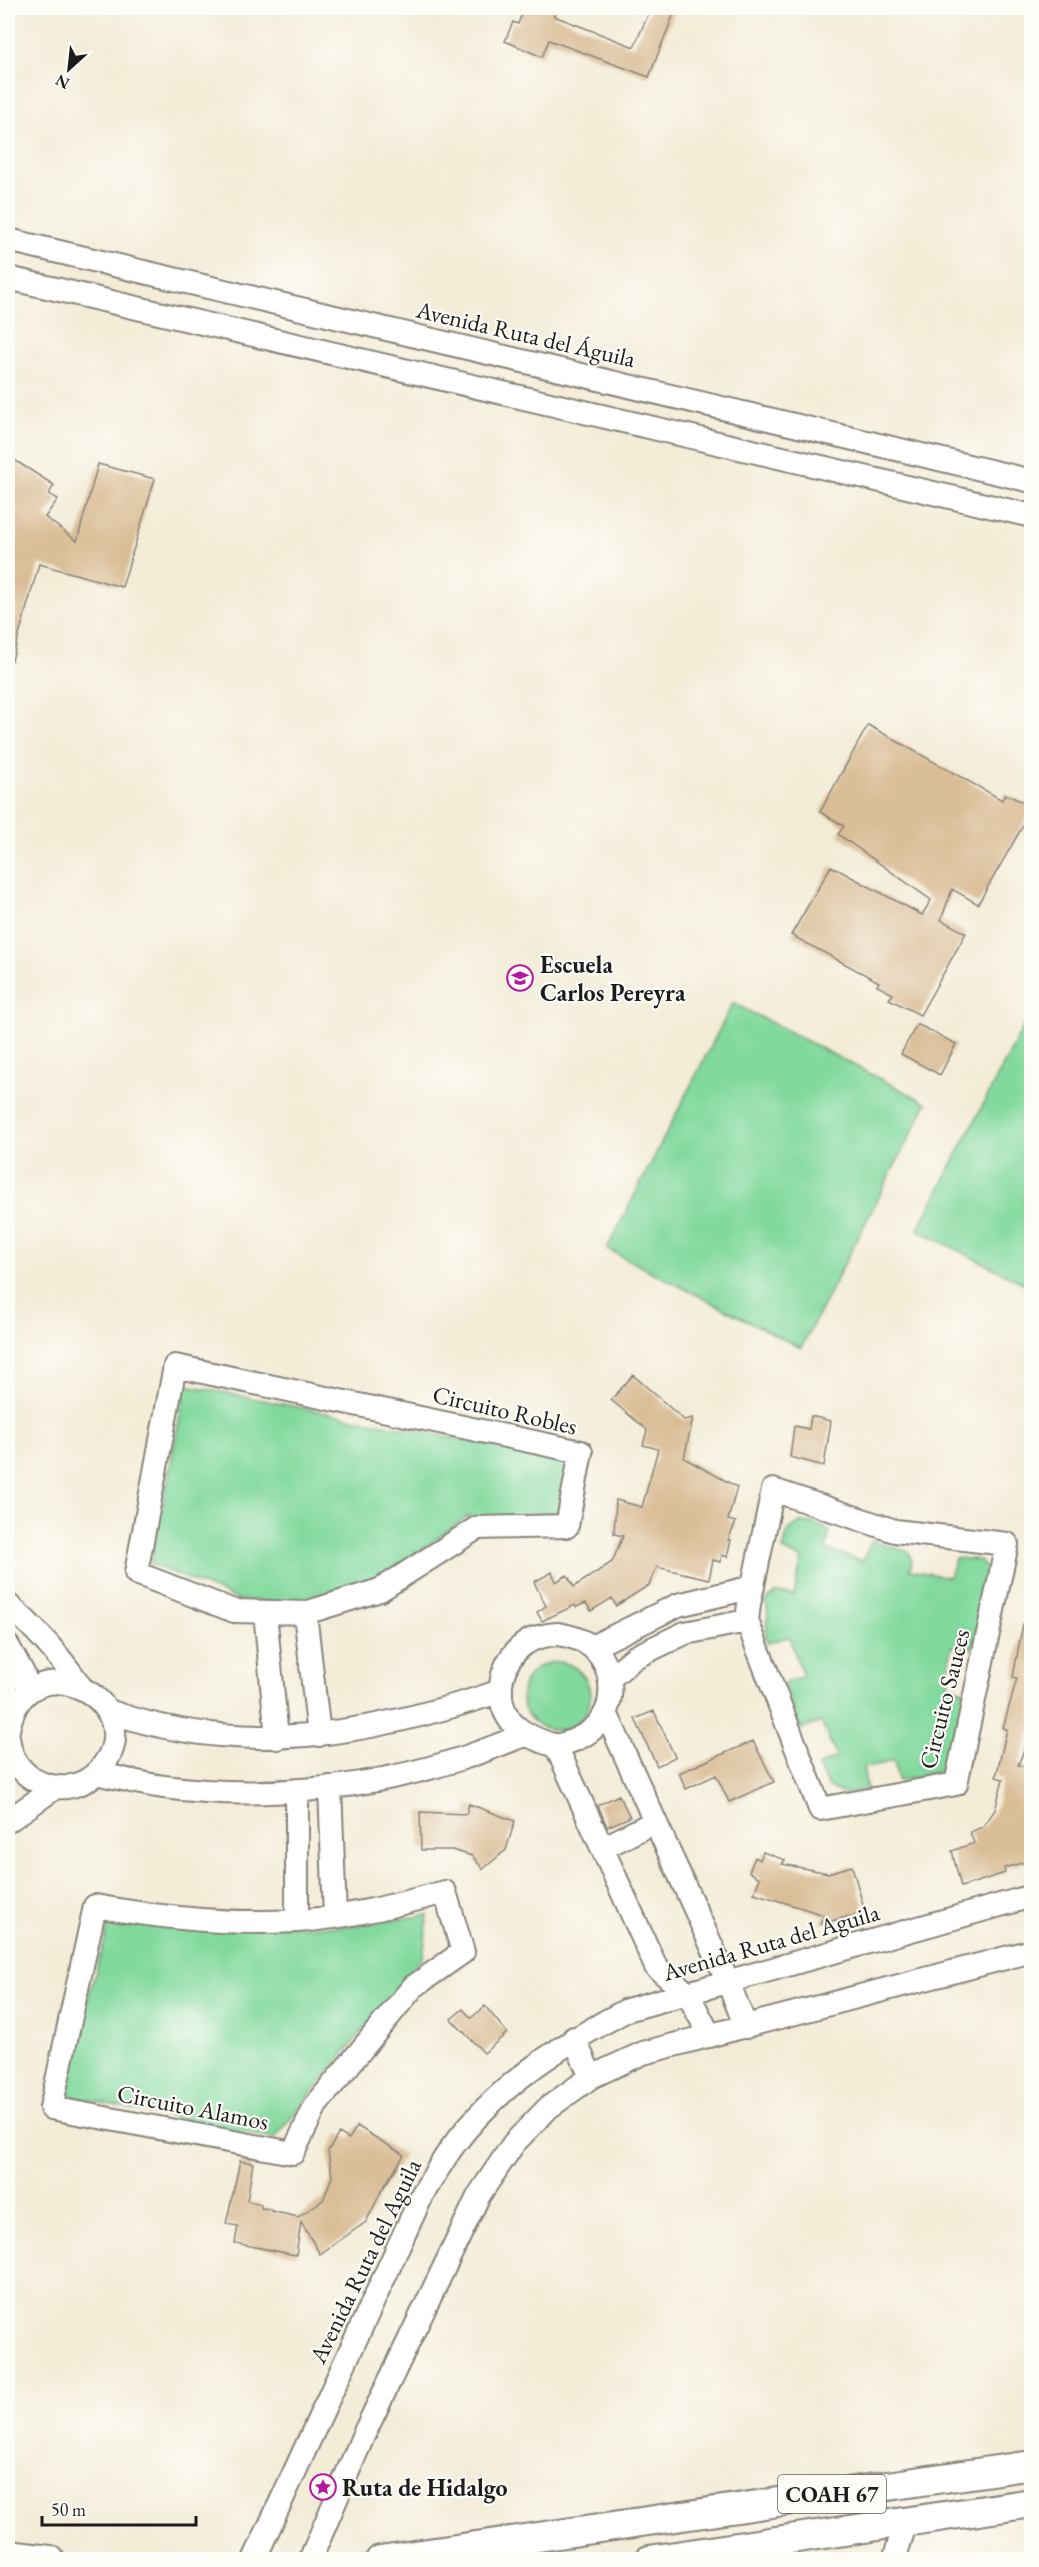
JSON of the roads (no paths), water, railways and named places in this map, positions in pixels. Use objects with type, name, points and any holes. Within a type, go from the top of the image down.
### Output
[{"type":"main road","name":"COAH 67","points":[[380,2559],[1032,2465]]},
{"type":"main road","points":[[968,2512],[970,2503],[977,2496],[1032,2487]]},
{"type":"main road","name":"COAH 67","points":[[649,2559],[691,2557],[1032,2502]]},
{"type":"main road","points":[[8,2555],[50,2559]]},
{"type":"street","name":"Avenida Ruta del Águila","points":[[8,240],[1032,481]]},
{"type":"street","points":[[109,301],[117,266]]},
{"type":"street","points":[[8,278],[1032,516]]},
{"type":"street","points":[[691,437],[698,403]]},
{"type":"street","name":"Circuito Robles","points":[[175,1366],[581,1452],[567,1526],[477,1528],[380,1590],[305,1613],[265,1612],[234,1611],[136,1573],[175,1366]]},
{"type":"street","name":"Circuito Sauces","points":[[773,1490],[895,1531],[1007,1544],[956,1784],[820,1809],[747,1621],[773,1490]]},
{"type":"street","points":[[592,1647],[678,1605],[753,1587]]},
{"type":"street","points":[[8,1605],[29,1622],[57,1653],[81,1687]]},
{"type":"street","points":[[678,1605],[685,1633]]},
{"type":"street","points":[[265,1612],[277,1738]]},
{"type":"street","points":[[305,1613],[319,1735]]},
{"type":"street","points":[[610,1678],[635,1657],[685,1633],[747,1621]]},
{"type":"street","points":[[8,1638],[29,1622]]},
{"type":"street","points":[[558,1634],[576,1638],[592,1647],[603,1661],[610,1678],[610,1696],[606,1713],[595,1727],[580,1738],[556,1746],[527,1734],[514,1724],[504,1709],[501,1691],[503,1673],[511,1657],[524,1644],[540,1636],[558,1634]]},
{"type":"street","points":[[8,1646],[23,1673],[29,1691]]},
{"type":"street","points":[[8,1730],[10,1717],[18,1702],[29,1691],[46,1683],[64,1681],[81,1687],[97,1697],[108,1712],[113,1728],[112,1745],[107,1760],[96,1773],[77,1784],[56,1787],[40,1784],[12,1770],[8,1737]]},
{"type":"street","points":[[108,1712],[165,1728],[227,1737],[277,1738],[319,1735],[380,1725],[438,1712],[501,1691]]},
{"type":"street","points":[[606,1713],[728,1982],[746,2028]]},
{"type":"street","points":[[96,1773],[164,1787],[230,1792],[297,1790],[397,1776],[441,1764],[527,1734]]},
{"type":"street","points":[[556,1746],[656,1967],[688,1994],[710,2036]]},
{"type":"street","points":[[8,1821],[56,1787]]},
{"type":"street","points":[[330,1787],[334,1917]]},
{"type":"street","points":[[297,1790],[297,1921]]},
{"type":"street","points":[[603,1848],[654,1822]]},
{"type":"street","name":"Circuito Alamos","points":[[445,1892],[463,1952],[413,1987],[316,2105],[293,2153],[51,2108],[95,1906],[162,1918],[229,1923],[297,1921],[390,1907],[445,1892]]},
{"type":"street","name":"Avenida Ruta del Aguila","points":[[254,2559],[423,2193],[452,2146],[512,2082],[574,2038],[627,2010],[1032,1896]]},
{"type":"street","points":[[310,2559],[364,2434],[479,2196],[514,2143],[549,2108],[591,2077],[643,2053],[746,2028],[1032,1951]]},
{"type":"street","points":[[574,2038],[591,2077]]},
{"type":"street","points":[[894,2559],[906,2522]]},
{"type":"place","name":"Escuela Carlos Pereyra","points":[[520,978]]},
{"type":"place","name":"Ruta de Hidalgo","points":[[323,2487]]}]
